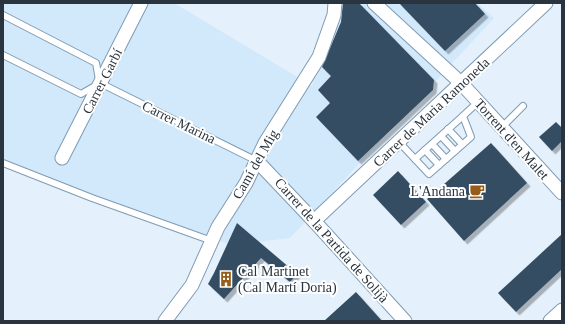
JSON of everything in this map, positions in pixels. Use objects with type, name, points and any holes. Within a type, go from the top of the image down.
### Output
[{"type":"street","name":"Carrer Garbí","points":[[62,158],[141,3]]},
{"type":"street","name":"Camí del Mig","points":[[165,321],[192,285],[218,227],[257,161],[265,143],[319,57],[334,14],[336,3]]},
{"type":"street","name":"Torrent d'en Malet","points":[[374,3],[462,83],[562,193]]},
{"type":"street","name":"Carrer de Maria Ramoneda","points":[[314,221],[546,3]]},
{"type":"street","name":"Carrer de la Partida de Solijà","points":[[257,161],[405,321]]},
{"type":"street","points":[[550,321],[562,310]]},
{"type":"lane","points":[[3,15],[96,63],[100,83],[81,94],[3,55]]},
{"type":"lane","name":"Carrer Marina","points":[[100,83],[257,161]]},
{"type":"lane","points":[[415,159],[478,102]]},
{"type":"lane","points":[[502,127],[523,106]]},
{"type":"lane","points":[[399,142],[429,174],[471,137],[463,116]]},
{"type":"lane","points":[[448,129],[462,144]]},
{"type":"lane","points":[[441,136],[455,151]]},
{"type":"lane","points":[[432,144],[446,159]]},
{"type":"lane","points":[[425,150],[439,165]]},
{"type":"lane","points":[[3,163],[92,198],[212,241]]},
{"type":"shaded area","points":[[3,3],[174,3],[312,86],[329,3],[477,3],[494,18],[290,238],[231,245],[3,165]]},
{"type":"building","points":[[343,3],[359,3],[434,80],[433,90],[358,161],[316,117],[330,103],[318,90],[331,76],[322,67],[341,22]]},
{"type":"building","points":[[399,3],[475,3],[485,14],[445,51]]},
{"type":"building","points":[[556,122],[562,128],[562,141],[552,151],[539,137]]},
{"type":"building","name":"L'Andana","points":[[491,143],[527,183],[464,241],[427,199]]},
{"type":"building","points":[[398,171],[426,202],[401,225],[373,195]]},
{"type":"building","points":[[237,223],[297,274],[290,282],[261,258],[224,299],[208,284]]},
{"type":"building","points":[[562,234],[562,269],[516,312],[498,293]]},
{"type":"building","points":[[356,292],[382,321],[324,321]]},
{"type":"place","name":"L'Andana","points":[[477,191]]},
{"type":"place","name":"Cal Martinet (Cal Martí Doria)","points":[[226,279]]}]
